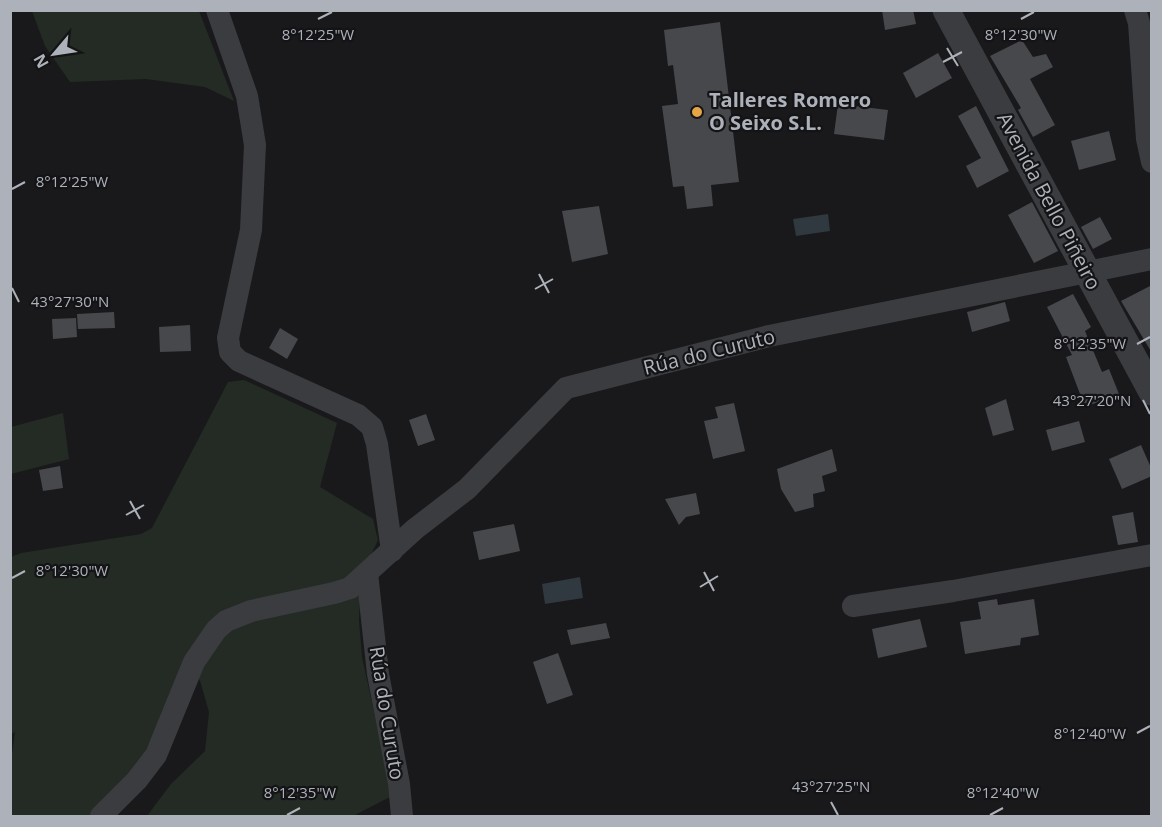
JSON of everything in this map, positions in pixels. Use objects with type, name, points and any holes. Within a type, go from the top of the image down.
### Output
[{"type":"street","points":[[217,10],[247,96],[255,145],[251,230],[228,338],[230,352],[239,361],[358,415],[372,428],[377,444],[392,551]]},
{"type":"street","name":"Avenida Bello Piñeiro","points":[[946,10],[1152,392]]},
{"type":"street","points":[[1135,10],[1139,23],[1148,139],[1152,162]]},
{"type":"street","name":"Rúa do Curuto","points":[[101,816],[137,780],[156,755],[194,662],[216,630],[226,621],[251,610],[350,588],[415,529],[467,489],[566,388],[769,336],[1152,259]]},
{"type":"street","points":[[853,606],[953,591],[1152,555]]},
{"type":"street","name":"Rúa do Curuto","points":[[367,573],[378,674],[399,784],[402,816]]},
{"type":"shaded area","points":[[32,11],[199,11],[234,101],[205,87],[146,79],[70,82],[45,46]]},
{"type":"shaded area","points":[[828,214],[830,231],[796,236],[793,219]]},
{"type":"shaded area","points":[[244,380],[337,423],[320,487],[373,519],[378,540],[367,564],[348,581],[246,605],[161,718],[143,756],[119,787],[89,816],[11,816],[10,768],[15,732],[11,734],[11,557],[21,553],[141,534],[152,528],[228,382]]},
{"type":"shaded area","points":[[63,413],[69,459],[11,474],[11,427]]},
{"type":"shaded area","points":[[580,577],[583,598],[545,604],[542,584]]},
{"type":"shaded area","points":[[360,591],[359,620],[362,657],[390,797],[353,816],[147,816],[171,784],[205,751],[209,712],[200,681],[195,673],[232,623]]},
{"type":"building","points":[[882,10],[913,10],[916,24],[885,30]]},
{"type":"building","name":"Talleres Romero O Seixo S.L.","points":[[720,22],[739,182],[711,185],[713,206],[687,209],[684,186],[673,187],[662,106],[678,104],[673,65],[668,66],[664,30]]},
{"type":"building","points":[[1022,40],[1033,57],[1046,54],[1053,67],[1030,79],[1055,125],[1033,137],[1018,110],[1021,108],[990,56]]},
{"type":"building","points":[[938,53],[952,78],[916,98],[903,73]]},
{"type":"building","points":[[838,104],[888,110],[884,140],[834,134]]},
{"type":"building","points":[[976,106],[1009,171],[977,188],[966,166],[981,158],[958,116]]},
{"type":"building","points":[[1109,131],[1116,160],[1079,170],[1071,141]]},
{"type":"building","points":[[1032,202],[1058,251],[1034,263],[1008,215]]},
{"type":"building","points":[[599,206],[608,254],[572,262],[562,211]]},
{"type":"building","points":[[1100,217],[1112,239],[1093,249],[1081,227]]},
{"type":"building","points":[[1152,285],[1152,353],[1121,301]]},
{"type":"building","points":[[1073,294],[1091,327],[1085,331],[1102,372],[1109,369],[1119,394],[1085,407],[1066,357],[1072,355],[1047,307]]},
{"type":"building","points":[[1005,302],[1010,321],[972,332],[967,312]]},
{"type":"building","points":[[114,312],[115,328],[78,329],[77,314]]},
{"type":"building","points":[[76,318],[77,337],[53,339],[52,319]]},
{"type":"building","points":[[190,325],[191,351],[160,352],[159,327]]},
{"type":"building","points":[[280,328],[298,339],[287,359],[269,348]]},
{"type":"building","points":[[1006,399],[1014,430],[993,436],[985,408]]},
{"type":"building","points":[[734,403],[745,451],[713,459],[704,421],[718,418],[715,407]]},
{"type":"building","points":[[426,414],[435,440],[418,446],[409,420]]},
{"type":"building","points":[[1079,421],[1085,442],[1052,451],[1046,430]]},
{"type":"building","points":[[1141,445],[1152,470],[1152,476],[1122,489],[1109,459]]},
{"type":"building","points":[[832,449],[837,471],[822,476],[825,491],[813,494],[814,507],[795,512],[781,489],[777,469]]},
{"type":"building","points":[[60,466],[63,488],[43,491],[39,470]]},
{"type":"building","points":[[696,493],[700,514],[686,517],[679,525],[665,499]]},
{"type":"building","points":[[1133,512],[1138,542],[1118,545],[1112,516]]},
{"type":"building","points":[[514,524],[520,551],[479,560],[473,532]]},
{"type":"building","points":[[997,599],[998,605],[1034,599],[1039,635],[1021,638],[1020,645],[965,654],[960,622],[981,619],[978,602]]},
{"type":"building","points":[[920,619],[927,647],[878,658],[872,629]]},
{"type":"building","points":[[606,623],[610,638],[571,645],[567,630]]},
{"type":"building","points":[[558,653],[573,695],[547,704],[533,662]]},
{"type":"place","name":"Talleres Romero O Seixo S.L.","points":[[697,112]]}]
